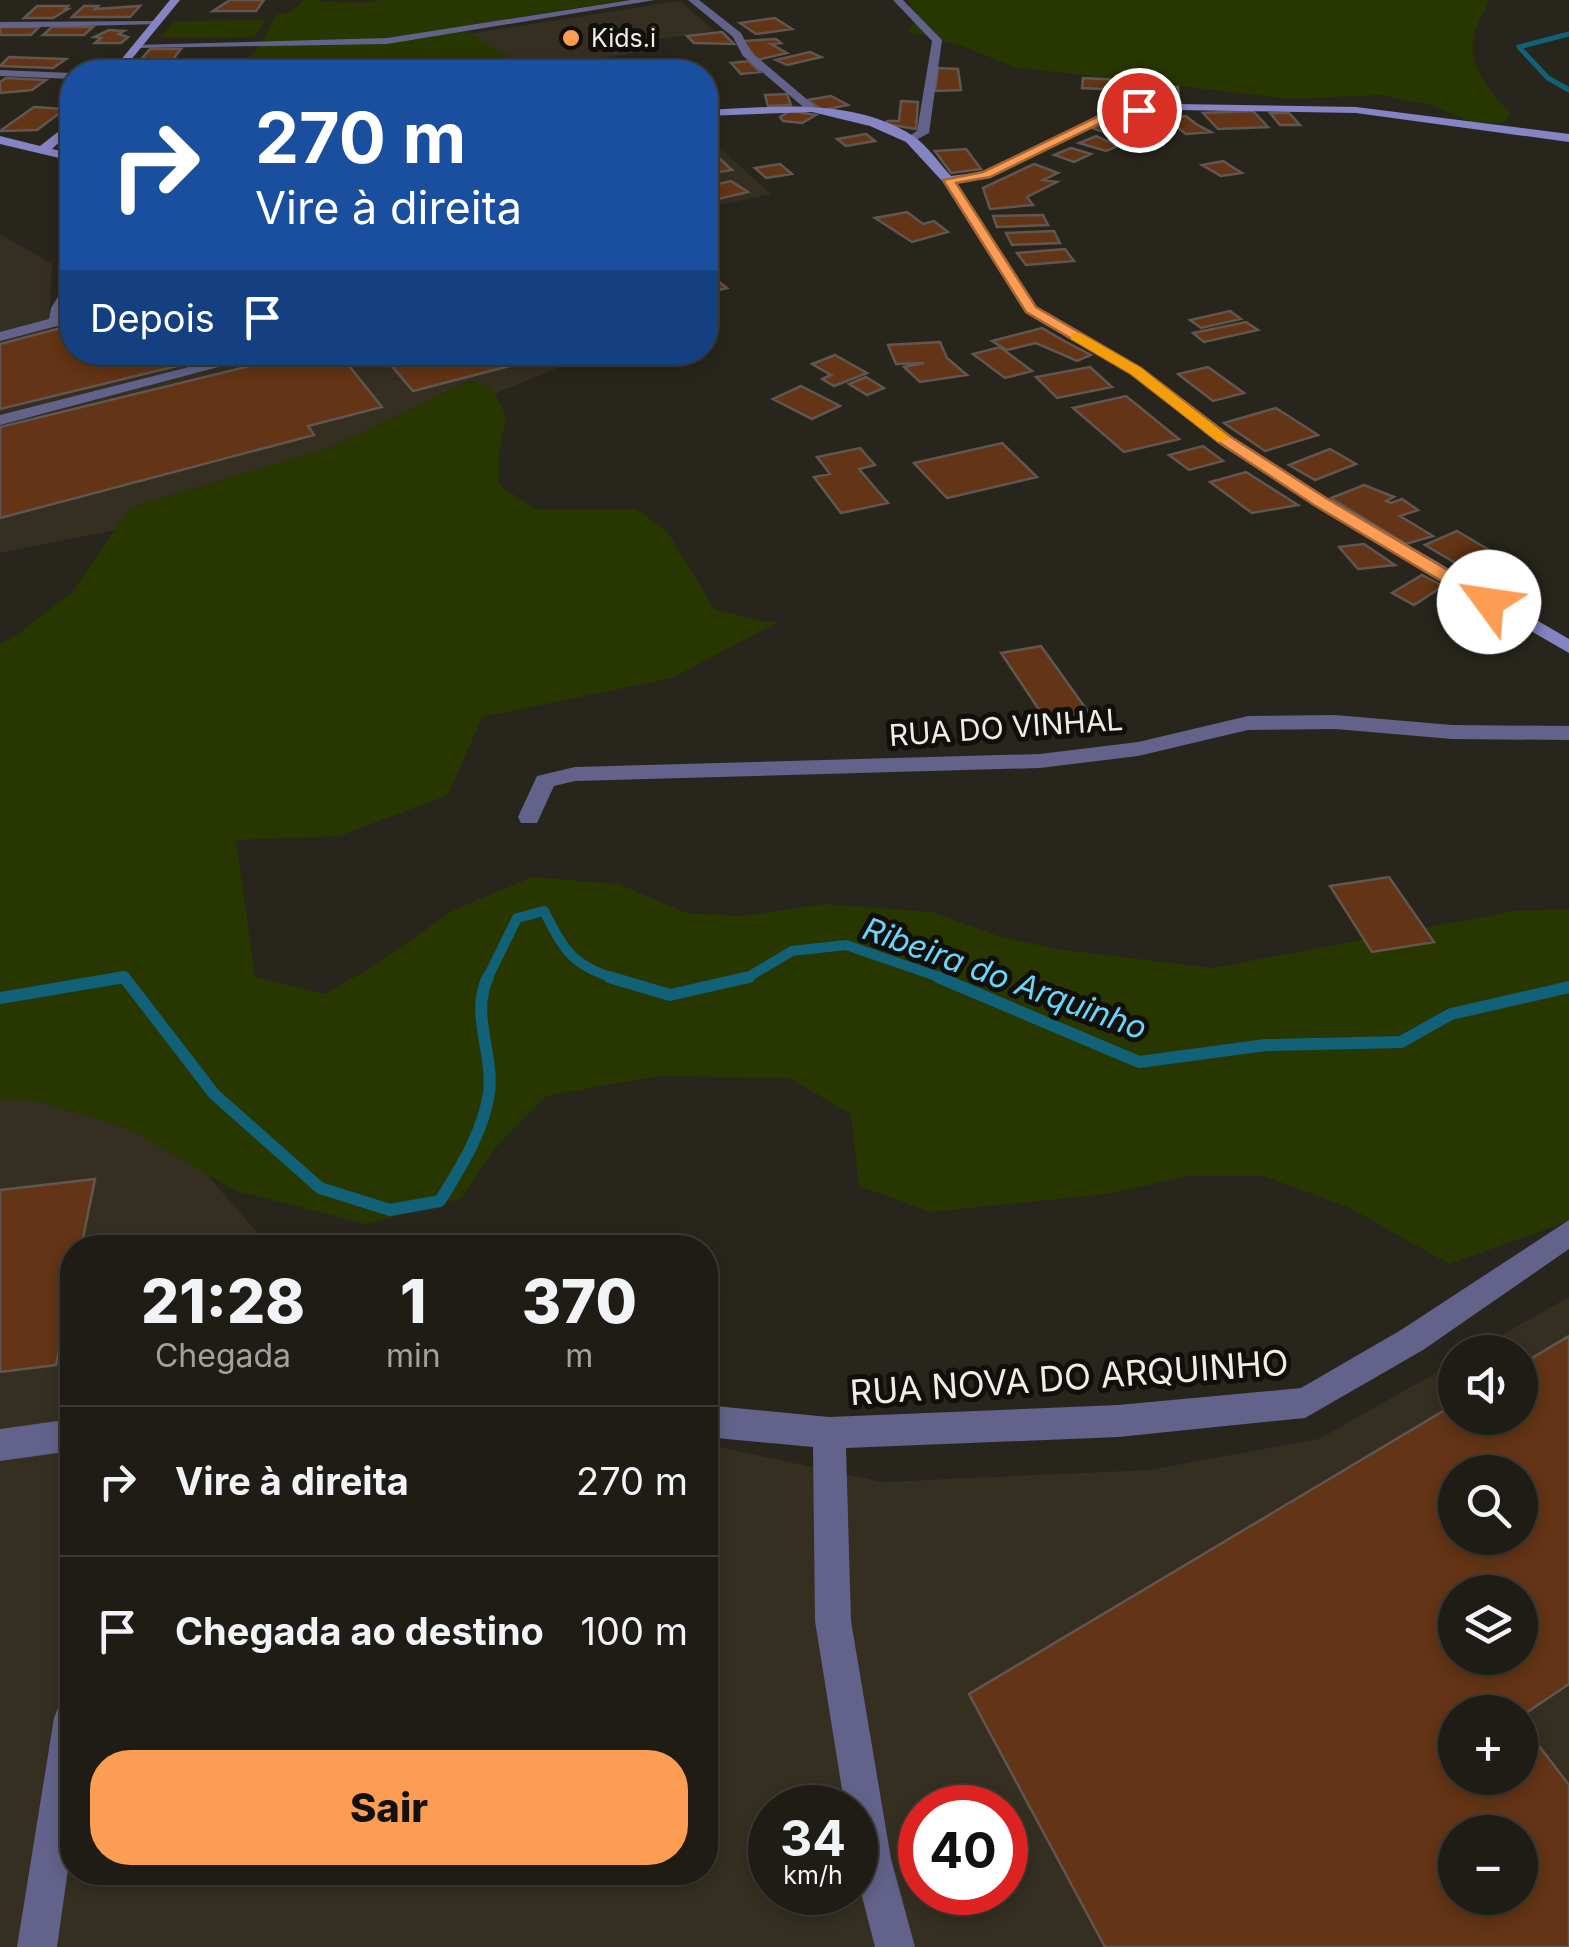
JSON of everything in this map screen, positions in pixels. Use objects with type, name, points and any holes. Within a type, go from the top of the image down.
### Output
[{"type":"street","points":[[127,60],[175,0]]},
{"type":"street","points":[[140,45],[388,41],[650,0]]},
{"type":"street","points":[[693,0],[737,35],[746,54],[812,109]]},
{"type":"street","points":[[898,0],[938,40],[928,80],[923,133],[910,139]]},
{"type":"street","points":[[0,24],[155,24]]},
{"type":"street","points":[[0,73],[60,76]]},
{"type":"street","points":[[948,180],[986,175],[1108,116],[1176,107],[1356,110],[1569,138]]},
{"type":"street","points":[[718,113],[812,109],[874,124],[910,139],[948,180],[1031,310],[1136,371],[1226,440],[1320,501],[1569,648]]},
{"type":"street","points":[[45,148],[60,135]]},
{"type":"street","points":[[0,140],[60,153]]},
{"type":"street","points":[[0,337],[56,322],[60,306]]},
{"type":"street","points":[[0,420],[217,365]]},
{"type":"street","name":"RUA DO VINHAL","points":[[529,817],[545,781],[575,774],[1040,761],[1138,748],[1248,723],[1335,722],[1452,732],[1569,734]]},
{"type":"street","name":"RUA NOVA DO ARQUINHO","points":[[718,1421],[830,1433],[1118,1421],[1305,1404],[1412,1340],[1569,1233]]},
{"type":"street","points":[[830,1433],[833,1621],[872,1859],[896,1947]]},
{"type":"street","points":[[0,1445],[60,1437]]},
{"type":"street","points":[[37,1947],[60,1797]]},
{"type":"shaded area","name":"Kids.i","points":[[680,1],[715,31],[647,41],[654,50],[588,60],[512,60],[467,34]]},
{"type":"shaded area","points":[[718,147],[771,194],[718,205]]},
{"type":"shaded area","points":[[0,234],[52,264],[49,324],[60,324],[60,365],[564,365],[216,510],[0,553]]},
{"type":"shaded area","points":[[0,1041],[126,1082],[260,1235],[60,1235],[60,1885],[718,1885],[718,1447],[882,1482],[1149,1470],[1319,1439],[1438,1372],[1438,1435],[1538,1435],[1538,1335],[1501,1335],[1569,1297],[1569,1947],[0,1947]]},
{"type":"green space","points":[[303,0],[626,0],[459,27],[513,60],[247,60],[259,47],[276,15],[292,11]]},
{"type":"green space","points":[[908,0],[1488,0],[1476,29],[1473,53],[1487,86],[1511,113],[1503,123],[1471,122],[1431,105],[1380,95],[1291,99],[1014,67],[962,46],[907,31],[919,17]]},
{"type":"green space","points":[[266,20],[254,37],[160,38],[174,21]]},
{"type":"green space","points":[[471,380],[492,388],[506,416],[499,455],[499,485],[537,510],[636,509],[667,531],[714,609],[765,622],[780,621],[672,678],[482,717],[448,795],[339,836],[236,840],[255,977],[324,994],[367,970],[454,910],[532,877],[619,884],[686,913],[742,916],[825,904],[932,912],[1001,937],[1056,949],[1213,968],[1514,911],[1569,909],[1569,1221],[1449,1264],[1350,1208],[1264,1176],[1189,1176],[1106,1194],[931,1212],[859,1186],[851,1114],[789,1078],[659,1076],[546,1096],[497,1146],[462,1198],[366,1224],[236,1191],[129,1129],[38,1101],[0,1100],[0,644],[72,592],[131,507],[329,448]]},
{"type":"building","points":[[230,0],[264,0],[256,11],[213,11]]},
{"type":"building","points":[[37,6],[68,9],[53,18],[24,18]]},
{"type":"building","points":[[84,6],[140,6],[130,17],[72,17]]},
{"type":"building","points":[[775,18],[792,29],[756,34],[740,23]]},
{"type":"building","points":[[0,27],[39,27],[31,35],[0,35]]},
{"type":"building","points":[[52,27],[93,27],[84,35],[43,35]]},
{"type":"building","points":[[109,30],[124,31],[118,34],[128,37],[121,43],[95,43],[101,38],[94,37]]},
{"type":"building","points":[[722,32],[734,44],[694,43],[687,36]]},
{"type":"building","points":[[776,39],[781,43],[771,44],[787,53],[757,60],[743,41]]},
{"type":"building","points":[[150,49],[181,49],[172,60],[141,60]]},
{"type":"building","points":[[810,52],[821,57],[787,65],[776,60]]},
{"type":"building","points":[[9,57],[66,59],[53,68],[0,66]]},
{"type":"building","points":[[749,61],[760,72],[741,74],[731,63]]},
{"type":"building","points":[[938,68],[958,69],[961,90],[935,91]]},
{"type":"building","points":[[6,78],[46,80],[32,90],[0,93],[0,82]]},
{"type":"building","points":[[1083,78],[1121,80],[1120,90],[1082,88]]},
{"type":"building","points":[[1148,85],[1178,87],[1179,98],[1148,98]]},
{"type":"building","points":[[787,94],[791,105],[768,106],[765,95]]},
{"type":"building","points":[[831,96],[848,105],[823,110],[807,100]]},
{"type":"building","points":[[901,101],[918,102],[916,129],[886,124],[899,121]]},
{"type":"building","points":[[34,107],[60,109],[37,130],[0,131]]},
{"type":"building","points":[[790,111],[816,115],[802,123],[783,121],[780,117]]},
{"type":"building","points":[[1253,111],[1268,127],[1218,129],[1203,113]]},
{"type":"building","points":[[1270,113],[1289,113],[1300,125],[1280,125]]},
{"type":"building","points":[[1186,116],[1211,132],[1186,134],[1165,118]]},
{"type":"building","points":[[1116,118],[1138,128],[1109,134],[1092,128]]},
{"type":"building","points":[[866,134],[875,141],[846,146],[837,139]]},
{"type":"building","points":[[1096,136],[1118,146],[1106,151],[1079,143]]},
{"type":"building","points":[[1071,148],[1091,154],[1074,162],[1054,155]]},
{"type":"building","points":[[966,149],[981,169],[951,173],[935,151]]},
{"type":"building","points":[[718,157],[732,170],[718,172]]},
{"type":"building","points":[[1223,161],[1242,173],[1221,176],[1202,165]]},
{"type":"building","points":[[780,164],[792,174],[766,178],[755,168]]},
{"type":"building","points":[[1034,164],[1058,173],[1043,180],[1057,182],[1027,197],[1033,205],[990,209],[983,188]]},
{"type":"building","points":[[731,181],[748,192],[718,199],[718,184]]},
{"type":"building","points":[[907,212],[923,224],[934,221],[948,232],[912,242],[875,218]]},
{"type":"building","points":[[1043,215],[1048,225],[997,227],[993,216]]},
{"type":"building","points":[[1054,231],[1060,243],[1012,245],[1006,233]]},
{"type":"building","points":[[1065,249],[1074,261],[1026,265],[1017,253]]},
{"type":"building","points":[[1230,311],[1241,319],[1201,328],[1190,320]]},
{"type":"building","points":[[1246,322],[1258,330],[1204,342],[1193,333]]},
{"type":"building","points":[[60,328],[60,365],[181,365],[0,409],[0,344]]},
{"type":"building","points":[[1042,328],[1091,355],[1077,361],[1036,343],[1007,350],[992,341]]},
{"type":"building","points":[[940,342],[947,358],[967,375],[920,382],[904,367],[924,363],[896,364],[888,345]]},
{"type":"building","points":[[1000,347],[1032,371],[1005,378],[973,354]]},
{"type":"building","points":[[835,355],[867,373],[834,386],[822,379],[831,375],[812,364]]},
{"type":"building","points":[[254,365],[348,365],[382,407],[308,426],[314,435],[0,518],[0,427]]},
{"type":"building","points":[[391,365],[514,365],[413,391]]},
{"type":"building","points":[[1090,367],[1112,387],[1057,398],[1036,377]]},
{"type":"building","points":[[1208,367],[1244,393],[1213,401],[1178,374]]},
{"type":"building","points":[[866,377],[884,388],[867,395],[849,384]]},
{"type":"building","points":[[801,386],[840,406],[812,419],[773,399]]},
{"type":"building","points":[[1126,396],[1179,439],[1124,452],[1073,408]]},
{"type":"building","points":[[1276,408],[1318,435],[1265,451],[1224,423]]},
{"type":"building","points":[[1002,443],[1037,477],[947,498],[914,463]]},
{"type":"building","points":[[1203,446],[1223,461],[1189,470],[1169,455]]},
{"type":"building","points":[[860,448],[875,465],[859,469],[888,503],[841,513],[814,477],[830,474],[817,457]]},
{"type":"building","points":[[1330,449],[1356,464],[1315,480],[1289,465]]},
{"type":"building","points":[[1246,472],[1298,505],[1252,513],[1210,482]]},
{"type":"building","points":[[1364,485],[1394,497],[1386,501],[1402,499],[1418,510],[1400,516],[1433,536],[1406,544],[1331,498]]},
{"type":"building","points":[[1457,531],[1491,551],[1459,565],[1425,545]]},
{"type":"building","points":[[1364,544],[1395,565],[1358,569],[1339,547]]},
{"type":"building","points":[[1422,575],[1443,586],[1414,605],[1392,593]]},
{"type":"building","points":[[1041,646],[1094,720],[1052,729],[1001,653]]},
{"type":"building","points":[[1389,877],[1434,942],[1372,952],[1330,886]]},
{"type":"building","points":[[95,1179],[84,1235],[60,1235],[60,1345],[56,1365],[0,1372],[0,1190]]},
{"type":"building","points":[[1569,1336],[1569,1684],[1538,1705],[1538,1695],[1438,1695],[1438,1795],[1538,1795],[1538,1745],[1569,1785],[1569,1947],[1105,1947],[1028,1804],[1028,1785],[1018,1785],[969,1694],[1438,1414],[1438,1435],[1538,1435],[1538,1354]]},
{"type":"waterway","points":[[1569,34],[1519,47],[1548,78],[1569,90]]},
{"type":"waterway","name":"Ribeira do Arquinho","points":[[487,979],[517,918],[544,911],[572,956],[590,969],[617,979]]},
{"type":"waterway","name":"Ribeira do Arquinho","points":[[748,977],[792,951],[846,945],[945,979]]},
{"type":"waterway","name":"Ribeira do Arquinho","points":[[126,979],[214,1094],[320,1188],[390,1210],[440,1201],[476,1136],[489,1093],[481,1005],[488,977]]},
{"type":"waterway","name":"Ribeira do Arquinho","points":[[609,977],[670,995],[748,977]]},
{"type":"waterway","name":"Ribeira do Arquinho","points":[[938,977],[1139,1062],[1266,1045],[1401,1042],[1451,1014],[1569,987]]},
{"type":"waterway","name":"Ribeira do Arquinho","points":[[0,998],[112,979]]},
{"type":"waterway","name":"Ribeira do Arquinho","points":[[112,979],[126,979]]},
{"type":"waterway","name":"Ribeira do Arquinho","points":[[112,979],[126,979]]},
{"type":"slow traffic","points":[[1076,336],[1136,371],[1224,439]]},
{"type":"place","name":"Kids.i","points":[[571,38]]},
{"type":"route","points":[[1139,110],[1108,116],[986,175],[948,180],[1031,310],[1136,371],[1226,440],[1320,501],[1489,602]]}]
